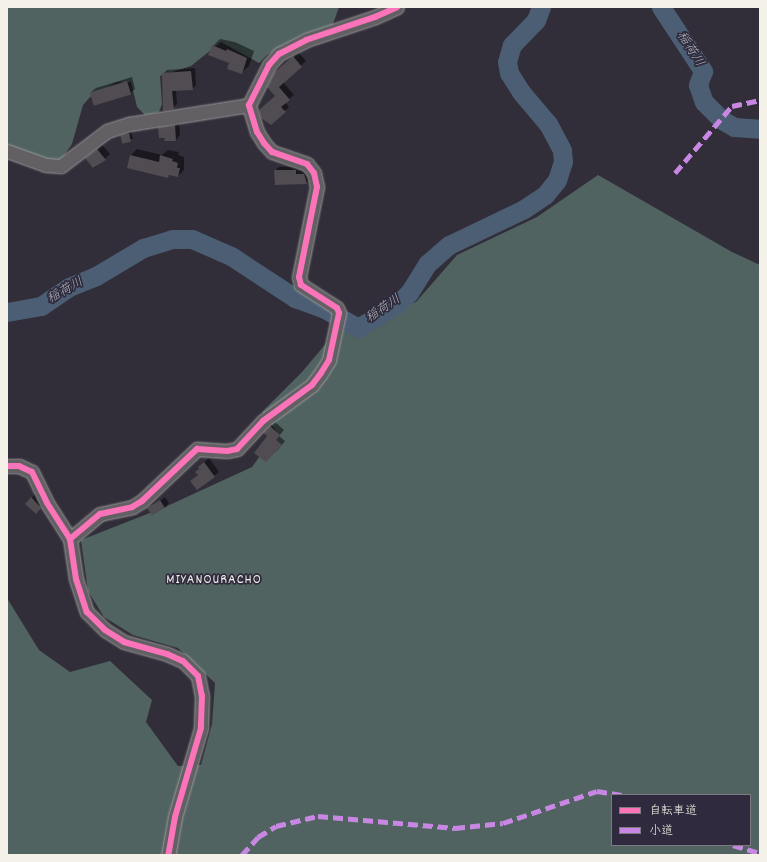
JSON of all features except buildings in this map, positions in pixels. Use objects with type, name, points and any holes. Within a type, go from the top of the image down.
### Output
[{"type":"street","points":[[70,539],[100,514],[132,507],[142,501],[197,450],[227,452],[242,446],[277,408],[312,385],[329,360],[338,327],[339,313],[337,308],[301,285],[299,276],[317,187],[314,173],[307,164],[272,152],[257,132],[249,105],[269,65],[279,54],[306,40],[375,17],[397,7]]},
{"type":"street","points":[[7,151],[46,165],[61,166],[107,131],[129,124],[249,105]]},
{"type":"street","points":[[7,466],[19,466],[32,472],[47,503],[70,539],[76,580],[87,612],[105,630],[124,642],[167,654],[183,661],[198,676],[202,696],[201,728],[175,817],[168,855]]},
{"type":"shaded area","points":[[7,7],[339,7],[332,27],[304,34],[267,55],[259,63],[221,42],[191,66],[160,76],[162,104],[159,112],[145,115],[137,107],[131,82],[117,82],[90,97],[83,105],[72,144],[61,160],[49,161],[7,146]]},
{"type":"shaded area","points":[[598,175],[732,252],[760,265],[760,855],[7,855],[7,598],[39,650],[70,672],[110,661],[152,700],[146,722],[178,766],[201,765],[212,724],[215,683],[178,648],[133,635],[104,617],[88,591],[81,540],[165,507],[252,467],[277,432],[262,412],[302,372],[345,321],[416,302],[457,255],[537,217]]},
{"type":"waterway","name":"稲荷川","points":[[7,312],[41,306],[69,287],[96,276],[143,248],[172,239],[192,239],[231,256],[295,298],[323,308],[358,328],[396,305],[409,293],[427,264],[449,245],[524,209],[545,195],[557,180],[563,162],[562,150],[548,124],[521,92],[509,73],[507,62],[512,45],[536,20],[541,7]]},
{"type":"waterway","name":"稲荷川","points":[[661,7],[703,71],[698,85],[704,102],[722,120],[734,127],[760,129]]},
{"type":"marked path","points":[[675,173],[732,106],[760,100]]},
{"type":"marked path","points":[[242,855],[258,837],[276,826],[318,816],[455,828],[503,823],[597,791],[616,794]]},
{"type":"marked path","points":[[736,846],[760,853]]},
{"type":"cycle path","points":[[70,539],[100,514],[132,507],[142,501],[197,449],[227,451],[237,449],[263,421],[312,385],[329,360],[339,313],[337,308],[301,285],[299,277],[317,187],[314,173],[307,164],[272,152],[257,132],[249,105],[269,65],[279,54],[306,40],[375,17],[397,7]]},
{"type":"cycle path","points":[[7,466],[19,466],[32,472],[47,503],[70,539],[76,579],[87,612],[105,630],[124,642],[167,654],[183,661],[198,676],[202,696],[201,728],[175,817],[168,855]]},
{"type":"district","name":"MIYANOURACHO","points":[[214,580]]}]
